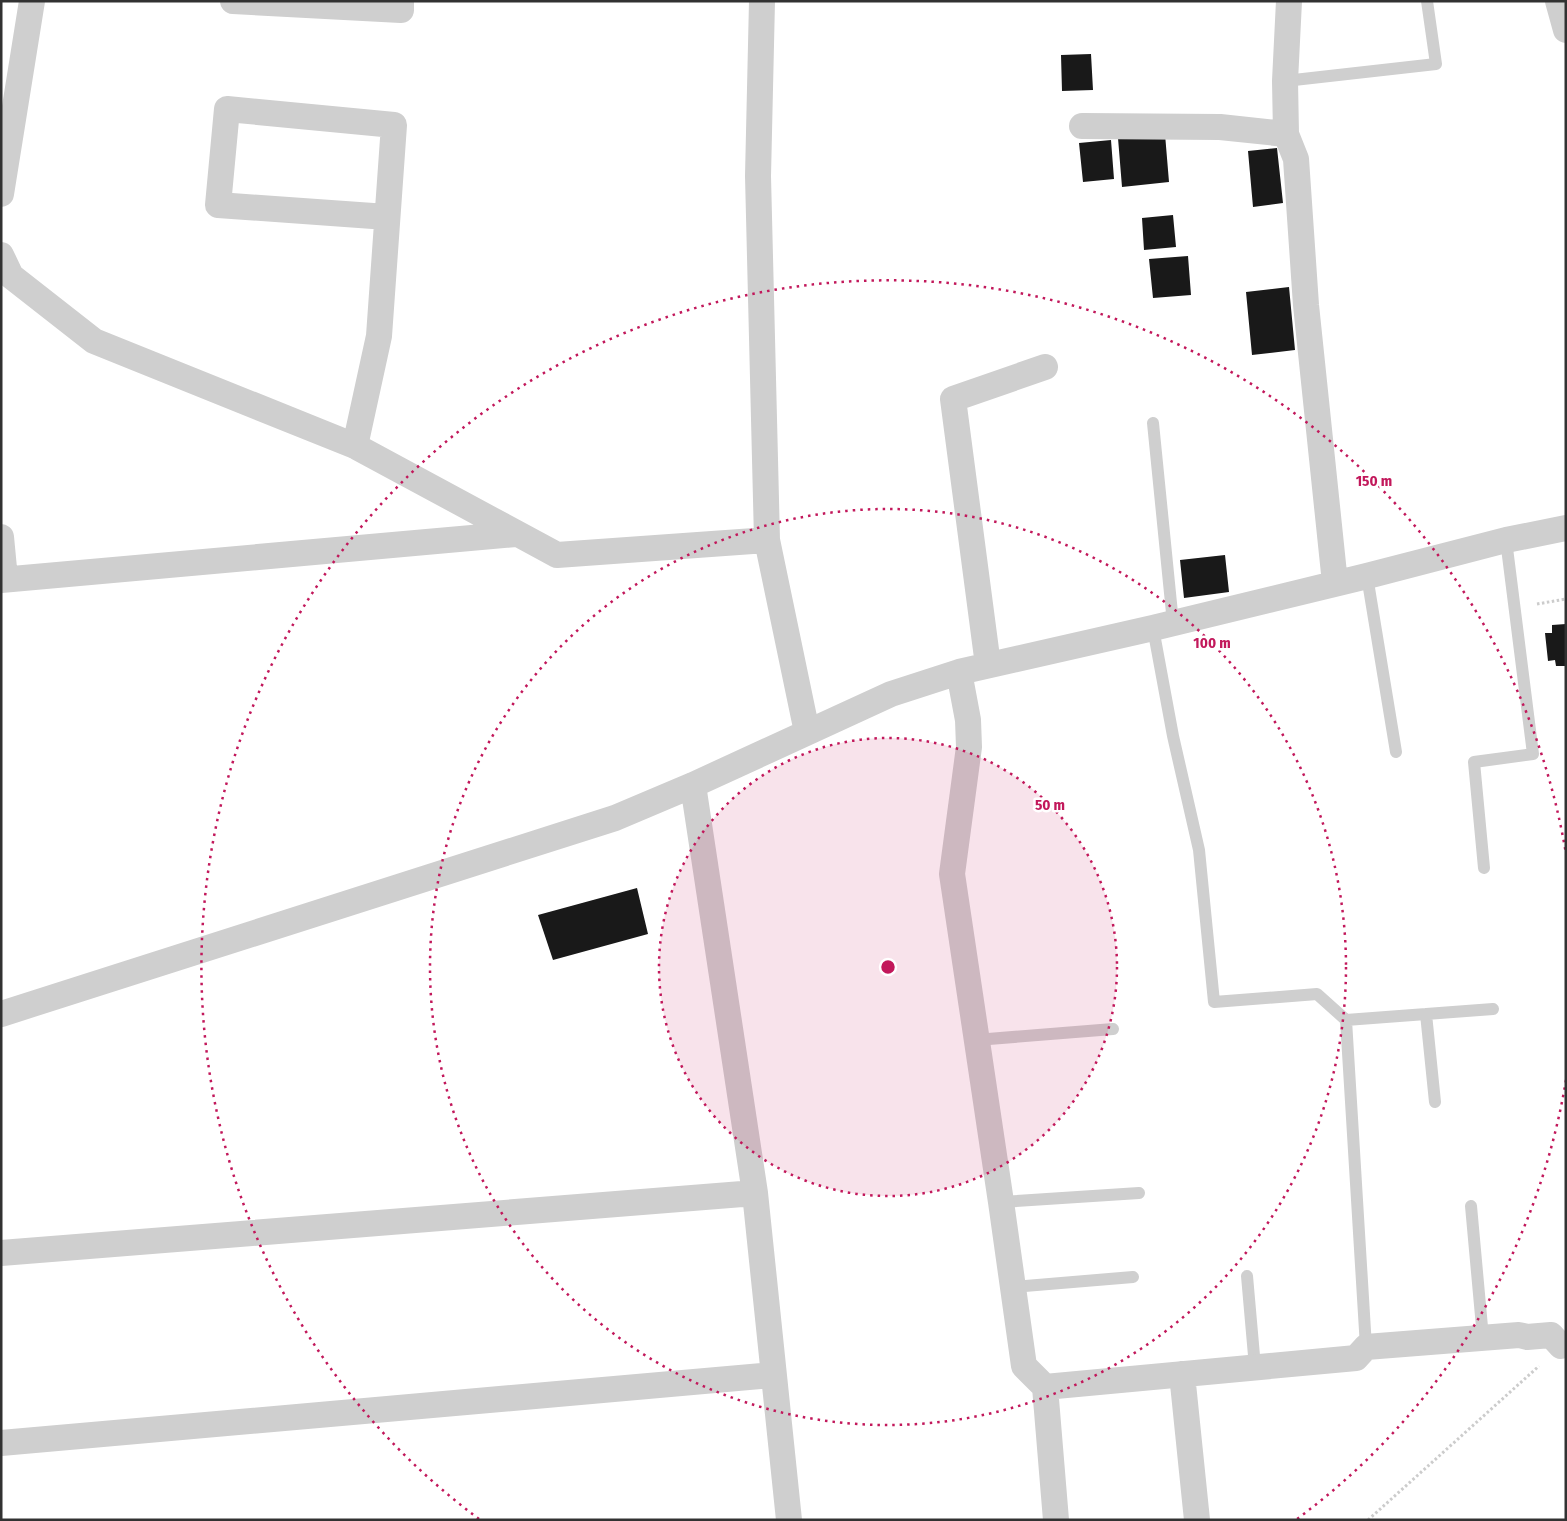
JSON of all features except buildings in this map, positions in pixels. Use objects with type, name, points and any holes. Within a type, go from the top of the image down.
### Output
[{"type":"street","points":[[1,194],[32,1]]},
{"type":"street","points":[[233,1],[401,10],[401,1]]},
{"type":"street","points":[[762,1],[758,176],[767,540],[807,732]]},
{"type":"street","points":[[1289,1],[1285,81],[1286,134],[1296,159],[1306,305],[1335,583]]},
{"type":"street","points":[[1558,1],[1566,30]]},
{"type":"street","points":[[355,446],[379,336],[394,125],[227,109],[218,205],[387,217]]},
{"type":"street","points":[[1082,126],[1220,127],[1286,134]]},
{"type":"street","points":[[4,272],[94,341],[355,446],[557,555],[767,540]]},
{"type":"street","points":[[988,665],[953,399],[1044,367]]},
{"type":"street","points":[[1,1014],[615,818],[693,785],[892,694],[960,672],[1367,576],[1506,540],[1566,528]]},
{"type":"street","points":[[1,537],[3,579],[516,534]]},
{"type":"street","points":[[960,672],[968,720],[968,747],[952,874],[1014,1287],[1024,1366],[1045,1386],[1056,1520]]},
{"type":"street","points":[[693,785],[755,1193],[789,1520]]},
{"type":"street","points":[[1,1253],[755,1193]]},
{"type":"street","points":[[1045,1386],[1356,1358],[1366,1347],[1519,1335],[1527,1337],[1550,1335],[1561,1346]]},
{"type":"street","points":[[1182,1374],[1197,1520]]},
{"type":"street","points":[[1,1443],[773,1375]]},
{"type":"lane","points":[[1285,81],[1436,64],[1427,1]]},
{"type":"lane","points":[[1154,424],[1163,625],[1173,736],[1199,850],[1214,1002],[1317,994],[1346,1020],[1366,1347]]},
{"type":"lane","points":[[1484,868],[1474,762],[1533,754],[1506,540]]},
{"type":"lane","points":[[1367,576],[1396,752]]},
{"type":"lane","points":[[1346,1020],[1493,1008]]},
{"type":"lane","points":[[1426,1014],[1435,1102]]},
{"type":"lane","points":[[976,1040],[1113,1029]]},
{"type":"lane","points":[[1001,1202],[1139,1193]]},
{"type":"lane","points":[[1471,1206],[1483,1338]]},
{"type":"lane","points":[[1247,1276],[1255,1367]]},
{"type":"lane","points":[[1014,1287],[1133,1277]]},
{"type":"path","points":[[1514,607],[1566,599]]},
{"type":"path","points":[[1368,1520],[1561,1346]]}]
